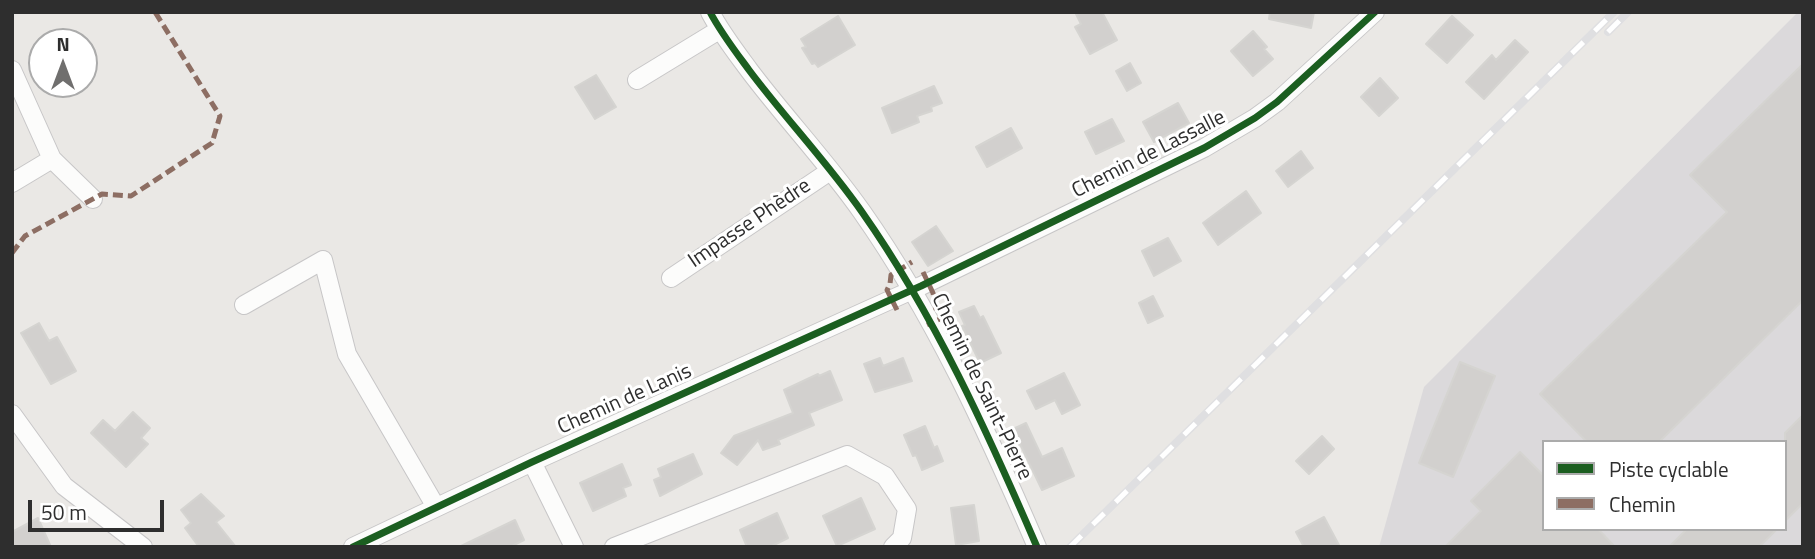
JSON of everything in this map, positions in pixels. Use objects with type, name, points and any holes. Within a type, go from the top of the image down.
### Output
[{"type":"street","name":"Chemin de Saint-Pierre","points":[[710,12],[719,30],[771,100],[861,210],[913,289],[997,454],[1037,546]]},
{"type":"street","name":"Chemin de Lassalle","points":[[913,289],[1113,194],[1231,134],[1277,102],[1370,14]]},
{"type":"street","points":[[638,80],[719,30]]},
{"type":"street","points":[[12,70],[52,159],[93,199]]},
{"type":"street","points":[[12,183],[32,174],[52,159]]},
{"type":"street","name":"Impasse Phèdre","points":[[671,278],[830,171]]},
{"type":"street","points":[[244,305],[323,260],[347,354],[436,507]]},
{"type":"street","name":"Chemin de Lanis","points":[[353,547],[532,462],[913,289]]},
{"type":"street","points":[[12,414],[64,486],[141,546]]},
{"type":"street","points":[[614,547],[847,455],[885,476],[907,509],[902,538],[893,547]]},
{"type":"street","points":[[532,462],[574,547]]},
{"type":"shaded area","points":[[1798,12],[1803,12],[1803,547],[1379,547],[1424,387]]},
{"type":"building","points":[[1075,12],[1102,12],[1117,40],[1090,54],[1075,27],[1081,24]]},
{"type":"building","points":[[1270,12],[1314,12],[1311,28],[1269,19]]},
{"type":"building","points":[[838,16],[855,45],[818,67],[815,63],[812,64],[802,48],[806,47],[801,39]]},
{"type":"building","points":[[1452,16],[1473,35],[1447,63],[1426,44]]},
{"type":"building","points":[[1253,31],[1273,59],[1253,76],[1231,51]]},
{"type":"building","points":[[1515,40],[1528,52],[1484,99],[1466,82],[1492,55],[1496,60]]},
{"type":"building","points":[[1130,63],[1141,83],[1127,91],[1116,71]]},
{"type":"building","points":[[1803,64],[1803,300],[1661,440],[1585,440],[1540,394],[1727,212],[1690,175]]},
{"type":"building","points":[[596,75],[616,107],[595,119],[575,87]]},
{"type":"building","points":[[1380,78],[1398,98],[1379,116],[1361,97]]},
{"type":"building","points":[[934,86],[942,103],[931,107],[932,111],[917,116],[919,122],[892,133],[882,108]]},
{"type":"building","points":[[1178,103],[1189,123],[1154,142],[1143,122]]},
{"type":"building","points":[[1112,119],[1124,141],[1096,154],[1085,132]]},
{"type":"building","points":[[1011,128],[1022,148],[987,167],[976,147]]},
{"type":"building","points":[[1301,151],[1313,168],[1288,187],[1276,171]]},
{"type":"building","points":[[1246,191],[1261,213],[1218,245],[1203,223]]},
{"type":"building","points":[[936,226],[953,251],[928,266],[912,242]]},
{"type":"building","points":[[1168,238],[1181,261],[1154,276],[1142,251]]},
{"type":"building","points":[[1153,296],[1163,316],[1148,323],[1139,303]]},
{"type":"building","points":[[974,306],[980,318],[983,316],[1001,353],[980,363],[962,326],[965,325],[959,312]]},
{"type":"building","points":[[39,323],[49,341],[57,337],[76,371],[51,384],[21,333]]},
{"type":"building","points":[[880,358],[883,366],[903,358],[912,381],[875,392],[864,364]]},
{"type":"building","points":[[1460,362],[1495,376],[1453,477],[1419,463]]},
{"type":"building","points":[[830,371],[842,400],[809,413],[814,425],[778,440],[780,444],[763,450],[758,440],[737,465],[721,453],[734,436],[793,413],[784,390]]},
{"type":"building","points":[[1064,373],[1080,405],[1062,414],[1055,400],[1036,409],[1027,391]]},
{"type":"building","points":[[133,412],[150,428],[141,438],[148,444],[126,467],[91,433],[103,420],[115,431]]},
{"type":"building","points":[[1803,415],[1803,503],[1787,519],[1787,440],[1785,433]]},
{"type":"building","points":[[1026,423],[1042,457],[1062,448],[1074,476],[1042,490],[1011,430]]},
{"type":"building","points":[[925,426],[943,461],[922,470],[904,435]]},
{"type":"building","points":[[1322,436],[1334,449],[1309,474],[1296,461]]},
{"type":"building","points":[[1520,452],[1542,474],[1542,531],[1600,531],[1615,547],[1445,547],[1481,511],[1471,501]]},
{"type":"building","points":[[693,454],[702,474],[660,496],[654,480],[661,477],[658,469]]},
{"type":"building","points":[[622,464],[631,485],[623,488],[626,496],[593,511],[580,483]]},
{"type":"building","points":[[201,494],[224,516],[216,522],[236,547],[199,547],[185,528],[191,523],[181,510]]},
{"type":"building","points":[[861,498],[875,529],[837,546],[823,516]]},
{"type":"building","points":[[974,505],[979,541],[956,545],[951,508]]},
{"type":"building","points":[[777,513],[788,538],[770,547],[747,547],[740,530]]},
{"type":"building","points":[[1324,517],[1340,547],[1304,547],[1296,532]]},
{"type":"building","points":[[38,518],[51,547],[12,547],[12,532]]},
{"type":"building","points":[[515,520],[524,540],[510,547],[459,547]]},
{"type":"building","points":[[1685,531],[1775,531],[1759,547],[1669,547]]},
{"type":"railway","points":[[1070,547],[1614,12]]},
{"type":"railway","points":[[1608,32],[1628,12]]},
{"type":"marked path","points":[[12,253],[25,236],[102,194],[131,196],[212,143],[220,116],[155,12]]},
{"type":"marked path","points":[[897,310],[887,290],[891,275],[912,262]]},
{"type":"marked path","points":[[923,272],[933,293],[936,309],[942,318],[927,325]]},
{"type":"cycle path","points":[[710,12],[749,70],[849,194],[888,251],[958,375],[1037,547]]},
{"type":"cycle path","points":[[353,547],[532,462],[921,286],[1204,148],[1277,102],[1375,12]]}]
